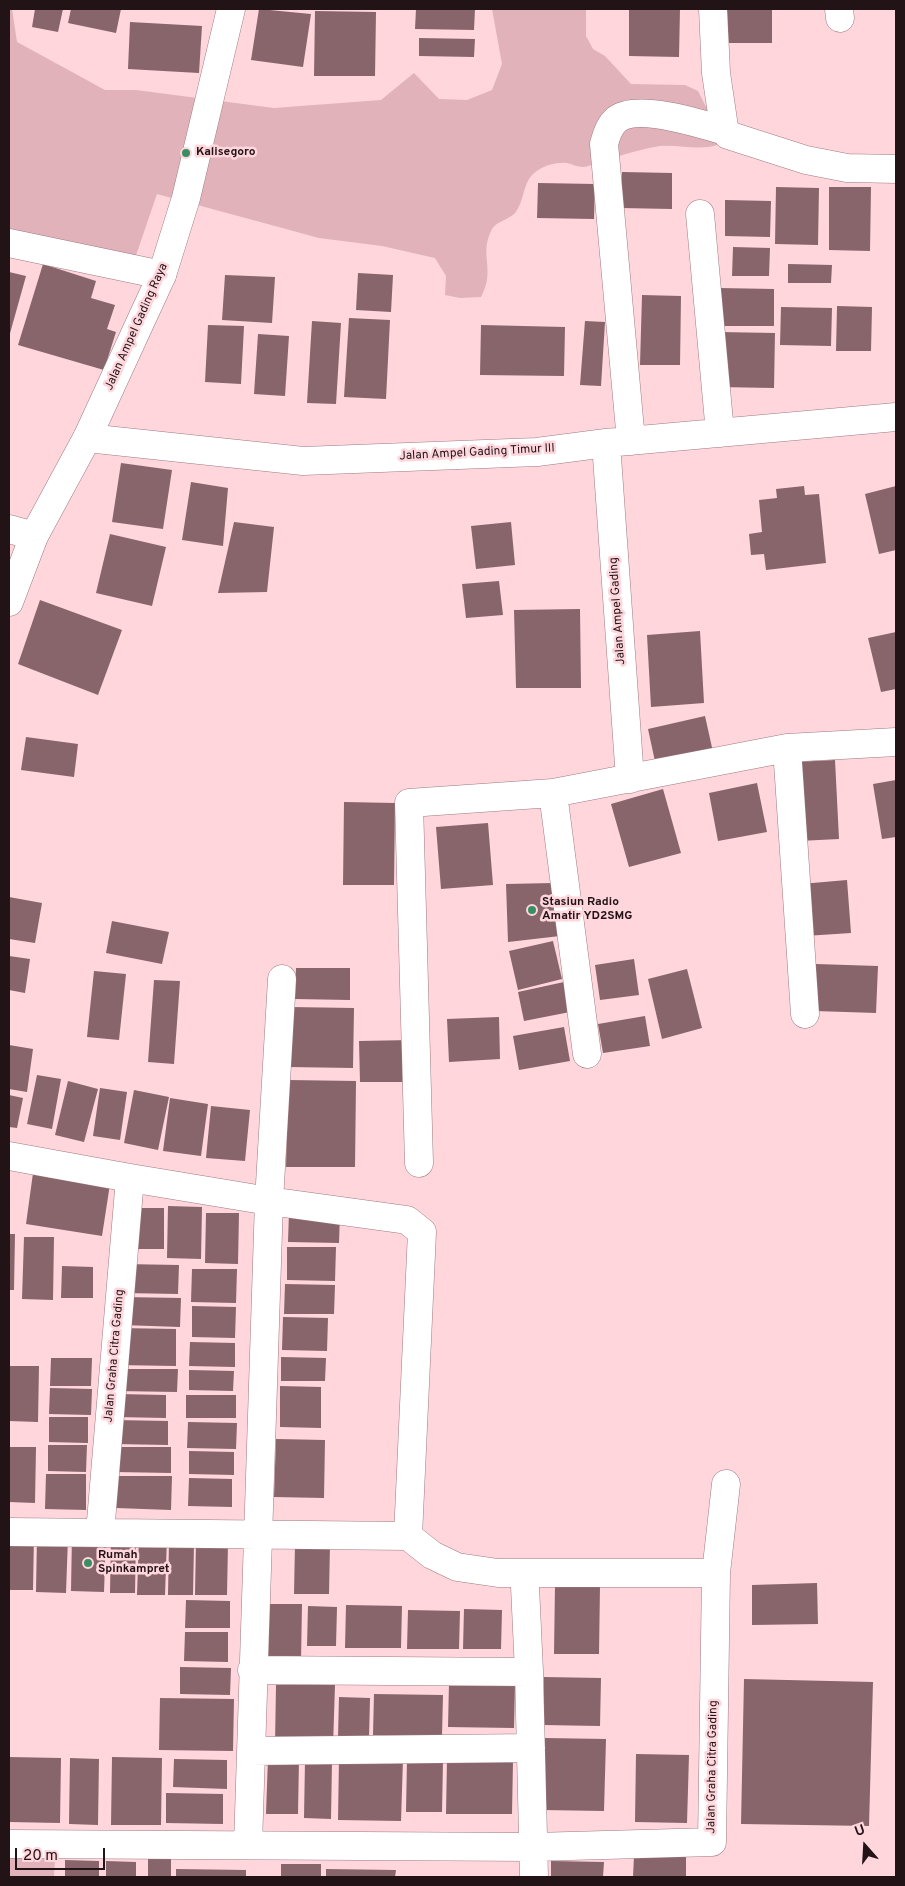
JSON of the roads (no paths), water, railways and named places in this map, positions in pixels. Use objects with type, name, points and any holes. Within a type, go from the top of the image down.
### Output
[{"type":"street","name":"Jalan Ampel Gading Raya","points":[[9,602],[21,533],[87,438],[162,275],[186,198],[231,9]]},
{"type":"street","points":[[713,9],[716,74],[725,131]]},
{"type":"street","name":"Jalan Ampel Gading","points":[[630,779],[618,442],[604,144],[611,125],[616,120],[632,115],[656,115],[696,122],[725,131],[728,135],[806,160],[847,168],[896,170]]},
{"type":"street","points":[[700,214],[720,432]]},
{"type":"street","points":[[9,243],[162,275]]},
{"type":"street","name":"Jalan Ampel Gading Timur III","points":[[87,438],[303,461],[537,452],[720,432],[896,417]]},
{"type":"street","points":[[419,1163],[409,803],[553,793],[787,748],[896,742]]},
{"type":"street","points":[[787,748],[806,1014]]},
{"type":"street","points":[[553,793],[587,1054]]},
{"type":"street","points":[[248,1845],[252,1751],[252,1670],[259,1534],[269,1200],[282,979]]},
{"type":"street","points":[[9,1156],[130,1178],[407,1220],[422,1232],[408,1536]]},
{"type":"street","name":"Jalan Graha Citra Gading","points":[[100,1533],[130,1178]]},
{"type":"street","points":[[9,1532],[408,1536],[432,1555],[457,1567],[498,1573],[716,1573],[726,1484]]},
{"type":"street","name":"Jalan Graha Citra Gading","points":[[9,1844],[534,1847],[712,1842],[716,1573]]},
{"type":"street","points":[[525,1586],[530,1672],[534,1877]]},
{"type":"street","points":[[252,1670],[530,1672]]},
{"type":"street","points":[[252,1751],[532,1748]]},
{"type":"place","name":"Kalisegoro","points":[[186,153]]},
{"type":"place","name":"Stasiun Radio Amatir YD2SMG","points":[[532,910]]},
{"type":"place","name":"Rumah Spinkampret","points":[[88,1563]]}]
